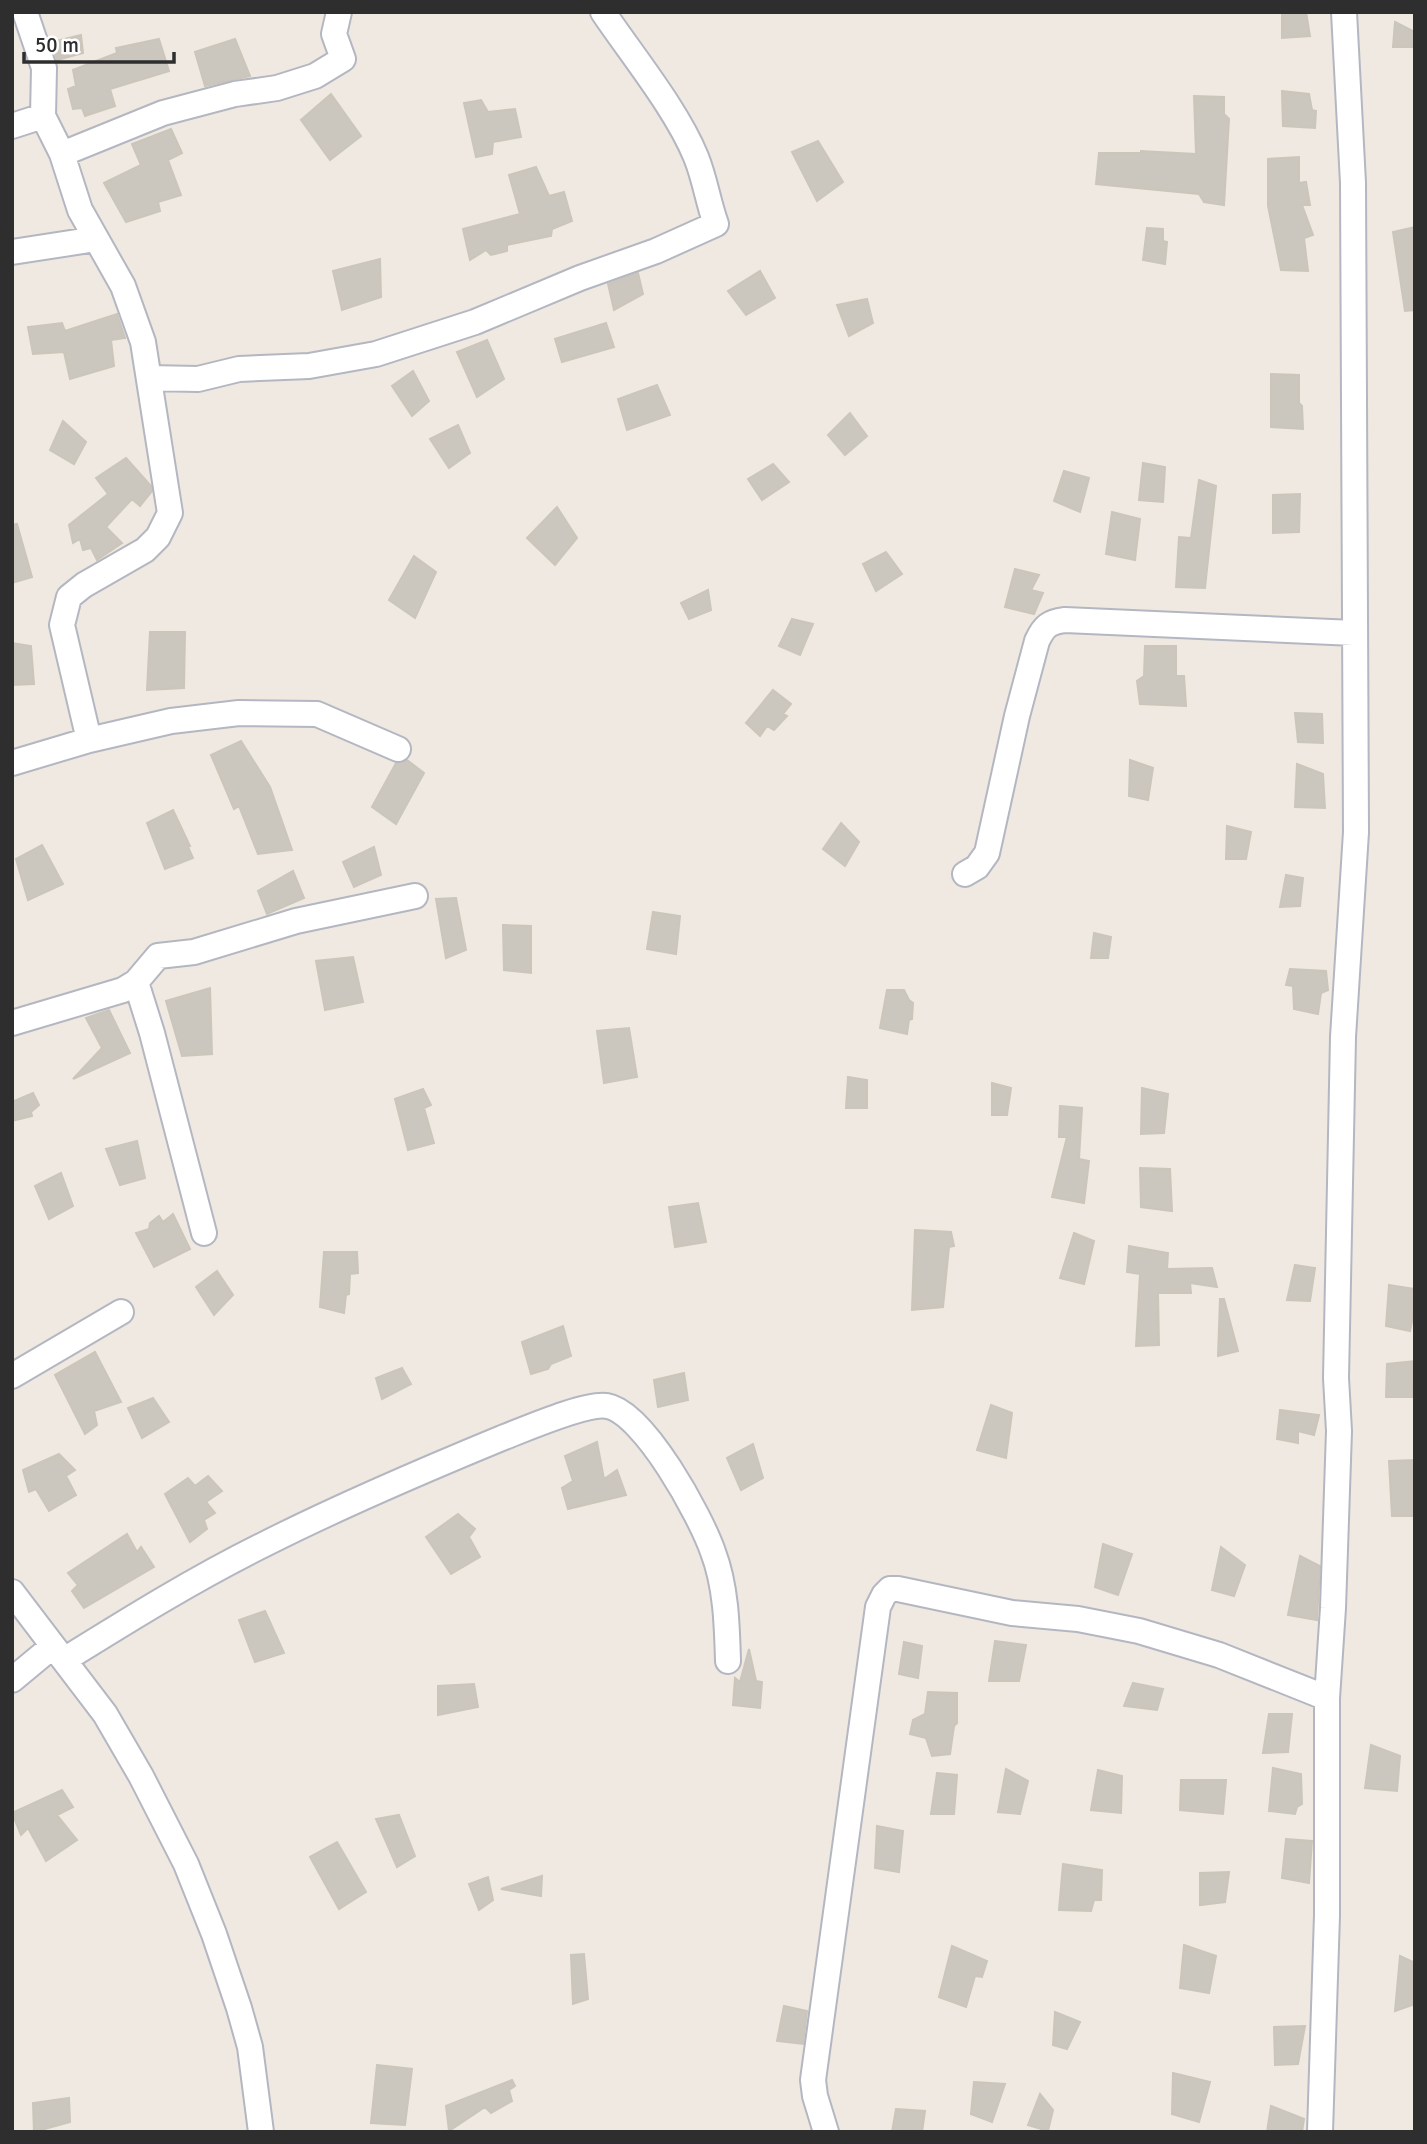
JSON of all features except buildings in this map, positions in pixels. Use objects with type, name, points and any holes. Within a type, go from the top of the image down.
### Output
[{"type":"street","points":[[25,12],[44,68],[43,116],[62,154],[80,210],[123,286],[143,342],[170,513],[159,537],[145,550],[84,585],[69,597],[62,625],[89,740]]},
{"type":"street","points":[[62,154],[163,113],[235,94],[277,88],[315,76],[343,59],[334,34],[339,12]]},
{"type":"street","points":[[149,378],[198,379],[239,369],[309,366],[376,354],[475,322],[580,278],[656,251],[716,224],[695,155],[666,105],[603,12]]},
{"type":"street","points":[[1320,2132],[1327,1915],[1326,1698],[1333,1608],[1339,1431],[1336,1378],[1343,1037],[1356,832],[1353,183],[1343,12]]},
{"type":"street","points":[[12,127],[43,116]]},
{"type":"street","points":[[12,252],[96,239]]},
{"type":"street","points":[[965,874],[977,867],[987,853],[1017,716],[1034,653],[1042,629],[1051,622],[1065,620],[1354,633]]},
{"type":"street","points":[[12,763],[89,740],[171,721],[239,713],[317,714],[398,749]]},
{"type":"street","points":[[12,1023],[123,990],[136,982],[158,956],[194,952],[296,921],[350,912],[415,896]]},
{"type":"street","points":[[136,982],[152,1033],[204,1233]]},
{"type":"street","points":[[12,1377],[121,1312]]},
{"type":"street","points":[[12,1680],[266,1543],[425,1469],[549,1419],[604,1405],[620,1409],[645,1436],[667,1463],[699,1520],[714,1553],[722,1590],[727,1615],[728,1661]]},
{"type":"street","points":[[826,2132],[814,2096],[813,2080],[878,1607],[890,1589],[1000,1611],[1078,1619],[1139,1631],[1219,1655],[1326,1698]]},
{"type":"street","points":[[12,1592],[105,1714],[141,1776],[186,1864],[214,1934],[250,2047],[261,2132]]}]
